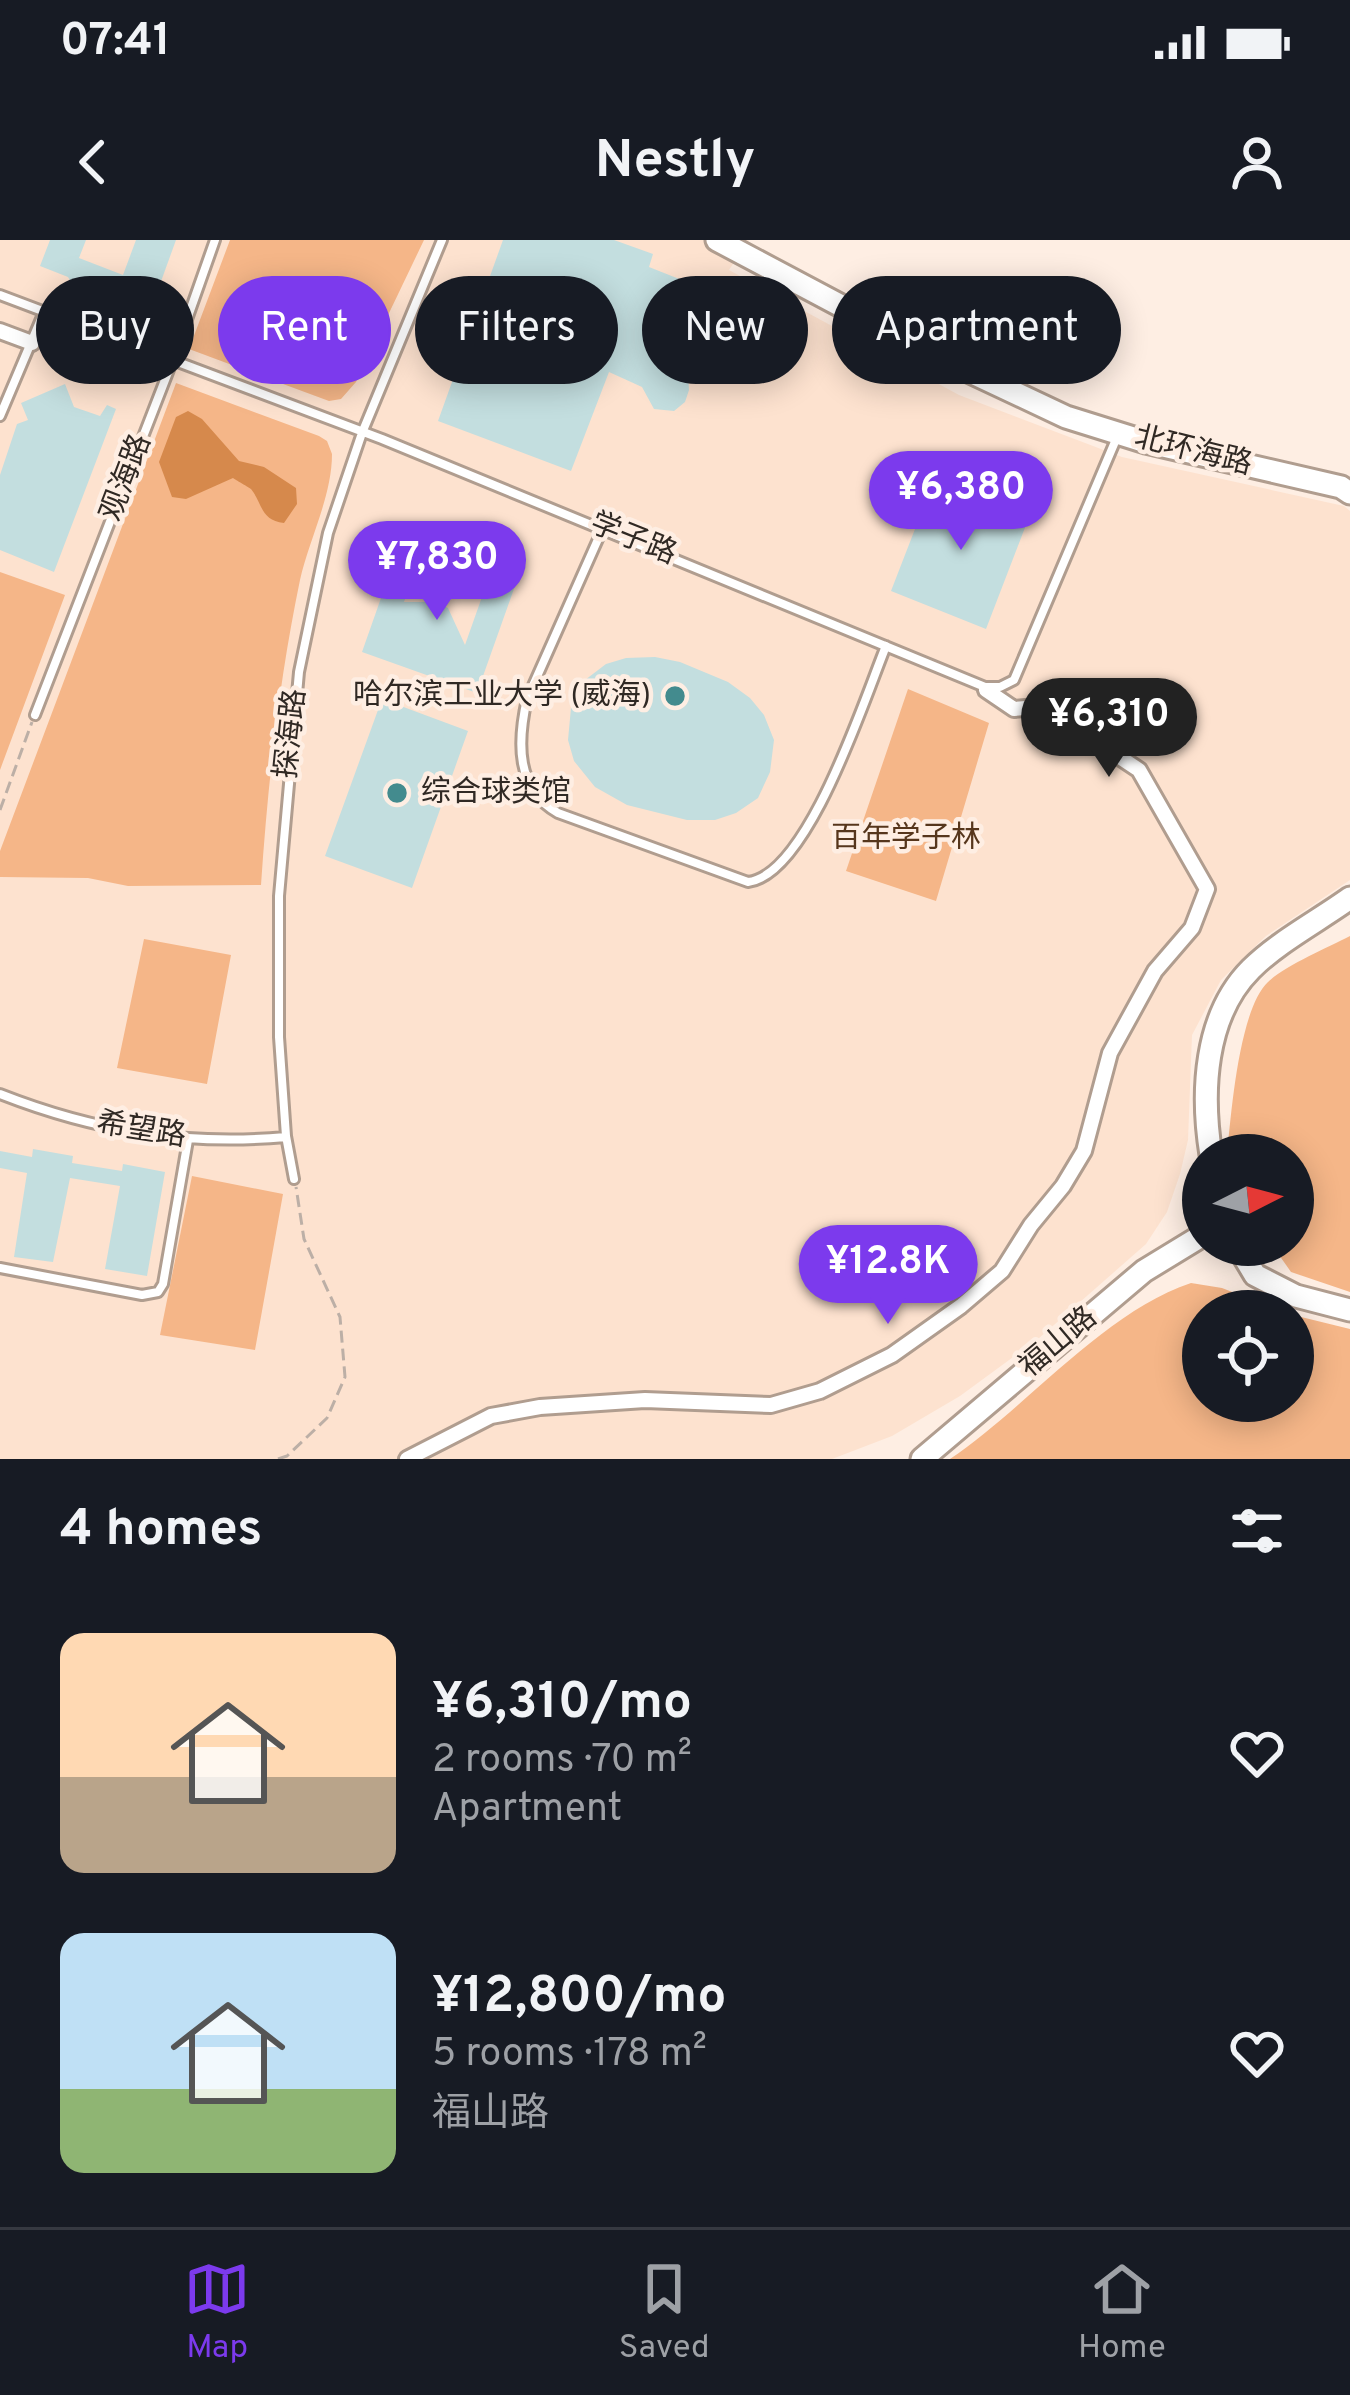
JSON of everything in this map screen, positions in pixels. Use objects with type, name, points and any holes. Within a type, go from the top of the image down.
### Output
[{"type":"main road","name":"北环海路","points":[[717,240],[928,352],[1066,417],[1350,493]]},
{"type":"main road","points":[[1208,1134],[1205,1116],[1215,1025],[1232,992],[1253,967],[1350,898]]},
{"type":"main road","name":"福山路","points":[[922,1459],[1144,1271],[1182,1248]]},
{"type":"main road","points":[[1250,1266],[1255,1274],[1296,1296],[1350,1310]]},
{"type":"street","points":[[0,331],[32,343]]},
{"type":"street","points":[[407,1459],[491,1416],[539,1407],[645,1400],[771,1405],[820,1391],[892,1355],[1002,1271],[1084,1151],[1110,1053],[1155,971],[1192,928],[1207,889],[1139,770],[1115,754],[1064,705],[1014,709],[986,690]]},
{"type":"lane","name":"观海路","points":[[194,300],[215,240]]},
{"type":"lane","name":"探海路","points":[[294,1179],[286,1136],[280,1037],[279,896],[299,672],[328,533],[362,433],[436,264],[442,240]]},
{"type":"lane","name":"学子路","points":[[0,296],[36,309]]},
{"type":"lane","points":[[0,416],[36,333]]},
{"type":"lane","name":"学子路","points":[[194,370],[603,527],[985,687],[1014,680],[1118,434]]},
{"type":"lane","name":"观海路","points":[[35,715],[163,384]]},
{"type":"lane","points":[[603,527],[527,699],[521,723],[530,791],[558,813],[748,882],[762,880],[800,844],[886,646]]},
{"type":"lane","name":"希望路","points":[[0,1094],[96,1126],[188,1140],[286,1136]]},
{"type":"lane","points":[[0,1268],[123,1292],[158,1292],[188,1140]]},
{"type":"path","points":[[0,810],[35,715]]},
{"type":"path","points":[[278,1459],[327,1418],[345,1377],[340,1318],[304,1239],[294,1179]]},
{"type":"shaded area","name":"哈尔滨工业大学 (威海)","points":[[0,240],[749,240],[729,270],[740,276],[642,276],[642,384],[808,384],[808,313],[832,326],[832,384],[939,384],[1122,457],[1350,511],[1350,880],[1266,936],[1221,980],[1192,1035],[1188,1134],[1182,1134],[1180,1174],[1167,1212],[1146,1244],[1038,1339],[960,1396],[892,1436],[832,1459],[0,1459]]},
{"type":"shaded area","points":[[188,411],[202,419],[239,461],[264,467],[296,488],[297,504],[284,523],[266,515],[251,489],[233,478],[186,499],[172,497],[159,462],[176,417]]},
{"type":"green space","points":[[230,240],[424,240],[391,309],[391,276],[218,276],[218,360],[194,351],[194,336]]},
{"type":"green space","points":[[176,384],[327,441],[332,454],[328,486],[300,580],[286,656],[261,885],[128,886],[88,878],[0,877],[0,851]]},
{"type":"green space","points":[[283,384],[354,384],[341,399],[329,401]]},
{"type":"green space","points":[[0,572],[65,595],[0,770]]},
{"type":"green space","name":"百年学子林","points":[[908,689],[989,723],[936,901],[846,871]]},
{"type":"green space","points":[[1350,936],[1350,1292],[1291,1272],[1287,1266],[1314,1266],[1314,1134],[1230,1134],[1250,1015],[1268,982]]},
{"type":"green space","points":[[144,939],[231,955],[207,1084],[117,1068]]},
{"type":"green space","points":[[192,1176],[283,1194],[255,1350],[160,1335]]},
{"type":"green space","points":[[1191,1283],[1227,1290],[1182,1290],[1182,1422],[1314,1422],[1314,1320],[1350,1329],[1350,1459],[950,1459],[1097,1338],[1159,1297]]},
{"type":"building","points":[[50,240],[86,240],[79,258],[123,275],[136,240],[176,240],[163,276],[65,276],[40,266]]},
{"type":"building","points":[[503,240],[614,240],[653,254],[649,267],[672,276],[642,276],[642,384],[689,384],[685,402],[674,411],[654,409],[642,387],[618,376],[618,276],[490,276]]},
{"type":"building","points":[[65,384],[74,407],[100,416],[107,405],[116,409],[54,572],[0,550],[0,475],[17,424],[28,420],[21,403]]},
{"type":"building","points":[[451,384],[604,384],[571,471],[438,421]]},
{"type":"building","points":[[934,480],[1031,512],[986,629],[891,591]]},
{"type":"building","points":[[406,527],[427,535],[404,602],[436,602],[448,608],[465,645],[495,560],[521,569],[477,693],[362,652]]},
{"type":"building","points":[[655,657],[728,682],[764,715],[774,740],[770,772],[758,798],[736,813],[715,820],[687,820],[627,805],[595,787],[574,761],[568,740],[571,708],[585,680],[606,664]]},
{"type":"building","name":"综合球类馆","points":[[382,699],[468,731],[412,888],[325,856]]},
{"type":"building","points":[[33,1149],[73,1156],[72,1163],[122,1171],[123,1164],[165,1172],[147,1276],[105,1269],[120,1186],[70,1178],[53,1262],[14,1257],[27,1173],[0,1168],[0,1151],[32,1157]]},
{"type":"place","name":"哈尔滨工业大学 (威海)","points":[[675,696]]},
{"type":"place","name":"综合球类馆","points":[[397,793]]}]
